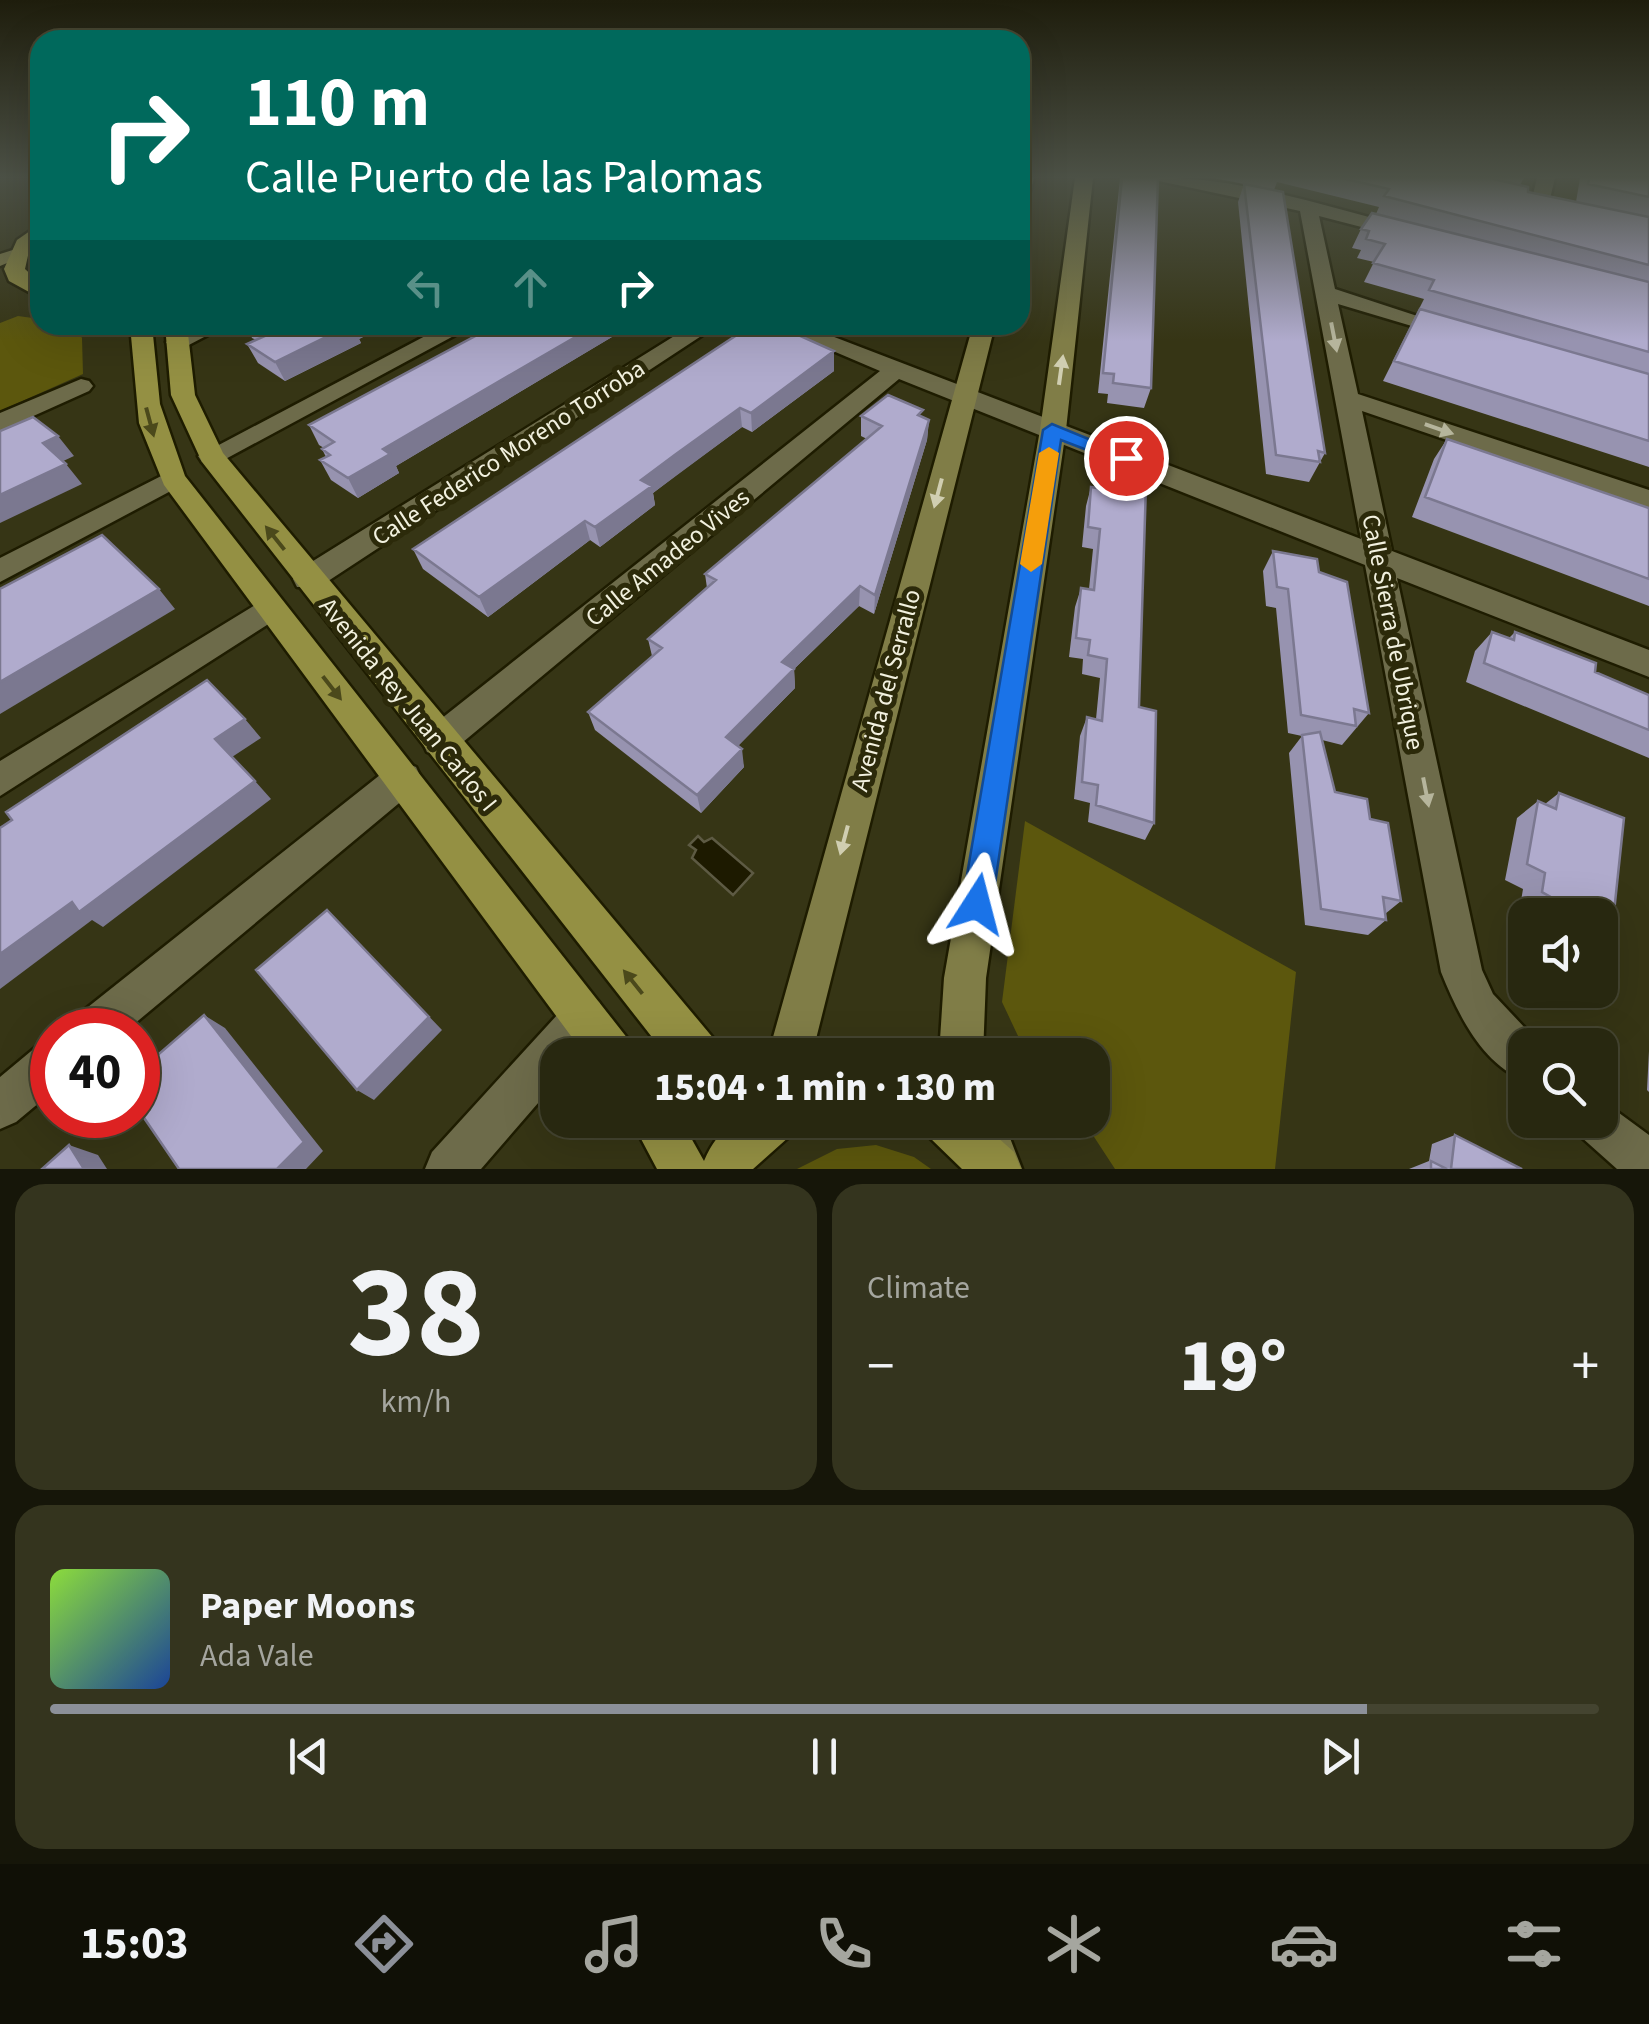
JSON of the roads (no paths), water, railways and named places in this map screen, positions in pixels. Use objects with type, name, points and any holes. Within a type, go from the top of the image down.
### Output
[{"type":"main road","points":[[30,242],[8,268],[30,284]]},
{"type":"main road","name":"Avenida Rey Juan Carlos I","points":[[141,335],[144,399],[156,445],[173,479],[599,1038]]},
{"type":"main road","name":"Avenida Rey Juan Carlos I","points":[[176,335],[183,395],[211,456],[684,1038]]},
{"type":"main road","points":[[665,1138],[684,1169]]},
{"type":"main road","points":[[725,1169],[752,1138]]},
{"type":"main road","points":[[964,1138],[998,1169]]},
{"type":"street","points":[[962,1038],[965,978],[1052,430],[1077,233]]},
{"type":"street","name":"Calle Sierra de Ubrique","points":[[1313,233],[1462,972],[1478,1009],[1508,1042]]},
{"type":"street","points":[[1407,233],[1416,235]]},
{"type":"street","points":[[1325,294],[1469,336]]},
{"type":"street","points":[[211,456],[444,335]]},
{"type":"street","name":"Calle Federico Moreno Torroba","points":[[308,579],[691,335]]},
{"type":"street","points":[[807,335],[1649,664]]},
{"type":"street","name":"Avenida del Serrallo","points":[[794,1038],[981,335]]},
{"type":"street","name":"Calle Amadeo Vives","points":[[439,741],[895,371]]},
{"type":"street","points":[[0,422],[80,386]]},
{"type":"street","points":[[1346,398],[1649,500]]},
{"type":"street","points":[[0,570],[173,479]]},
{"type":"street","points":[[0,780],[270,608]]},
{"type":"street","points":[[120,1008],[403,778]]},
{"type":"street","points":[[450,1169],[584,1018]]},
{"type":"street","points":[[0,1106],[30,1081]]},
{"type":"street","points":[[987,1138],[998,1169]]},
{"type":"street","points":[[1617,1138],[1649,1166]]}]
